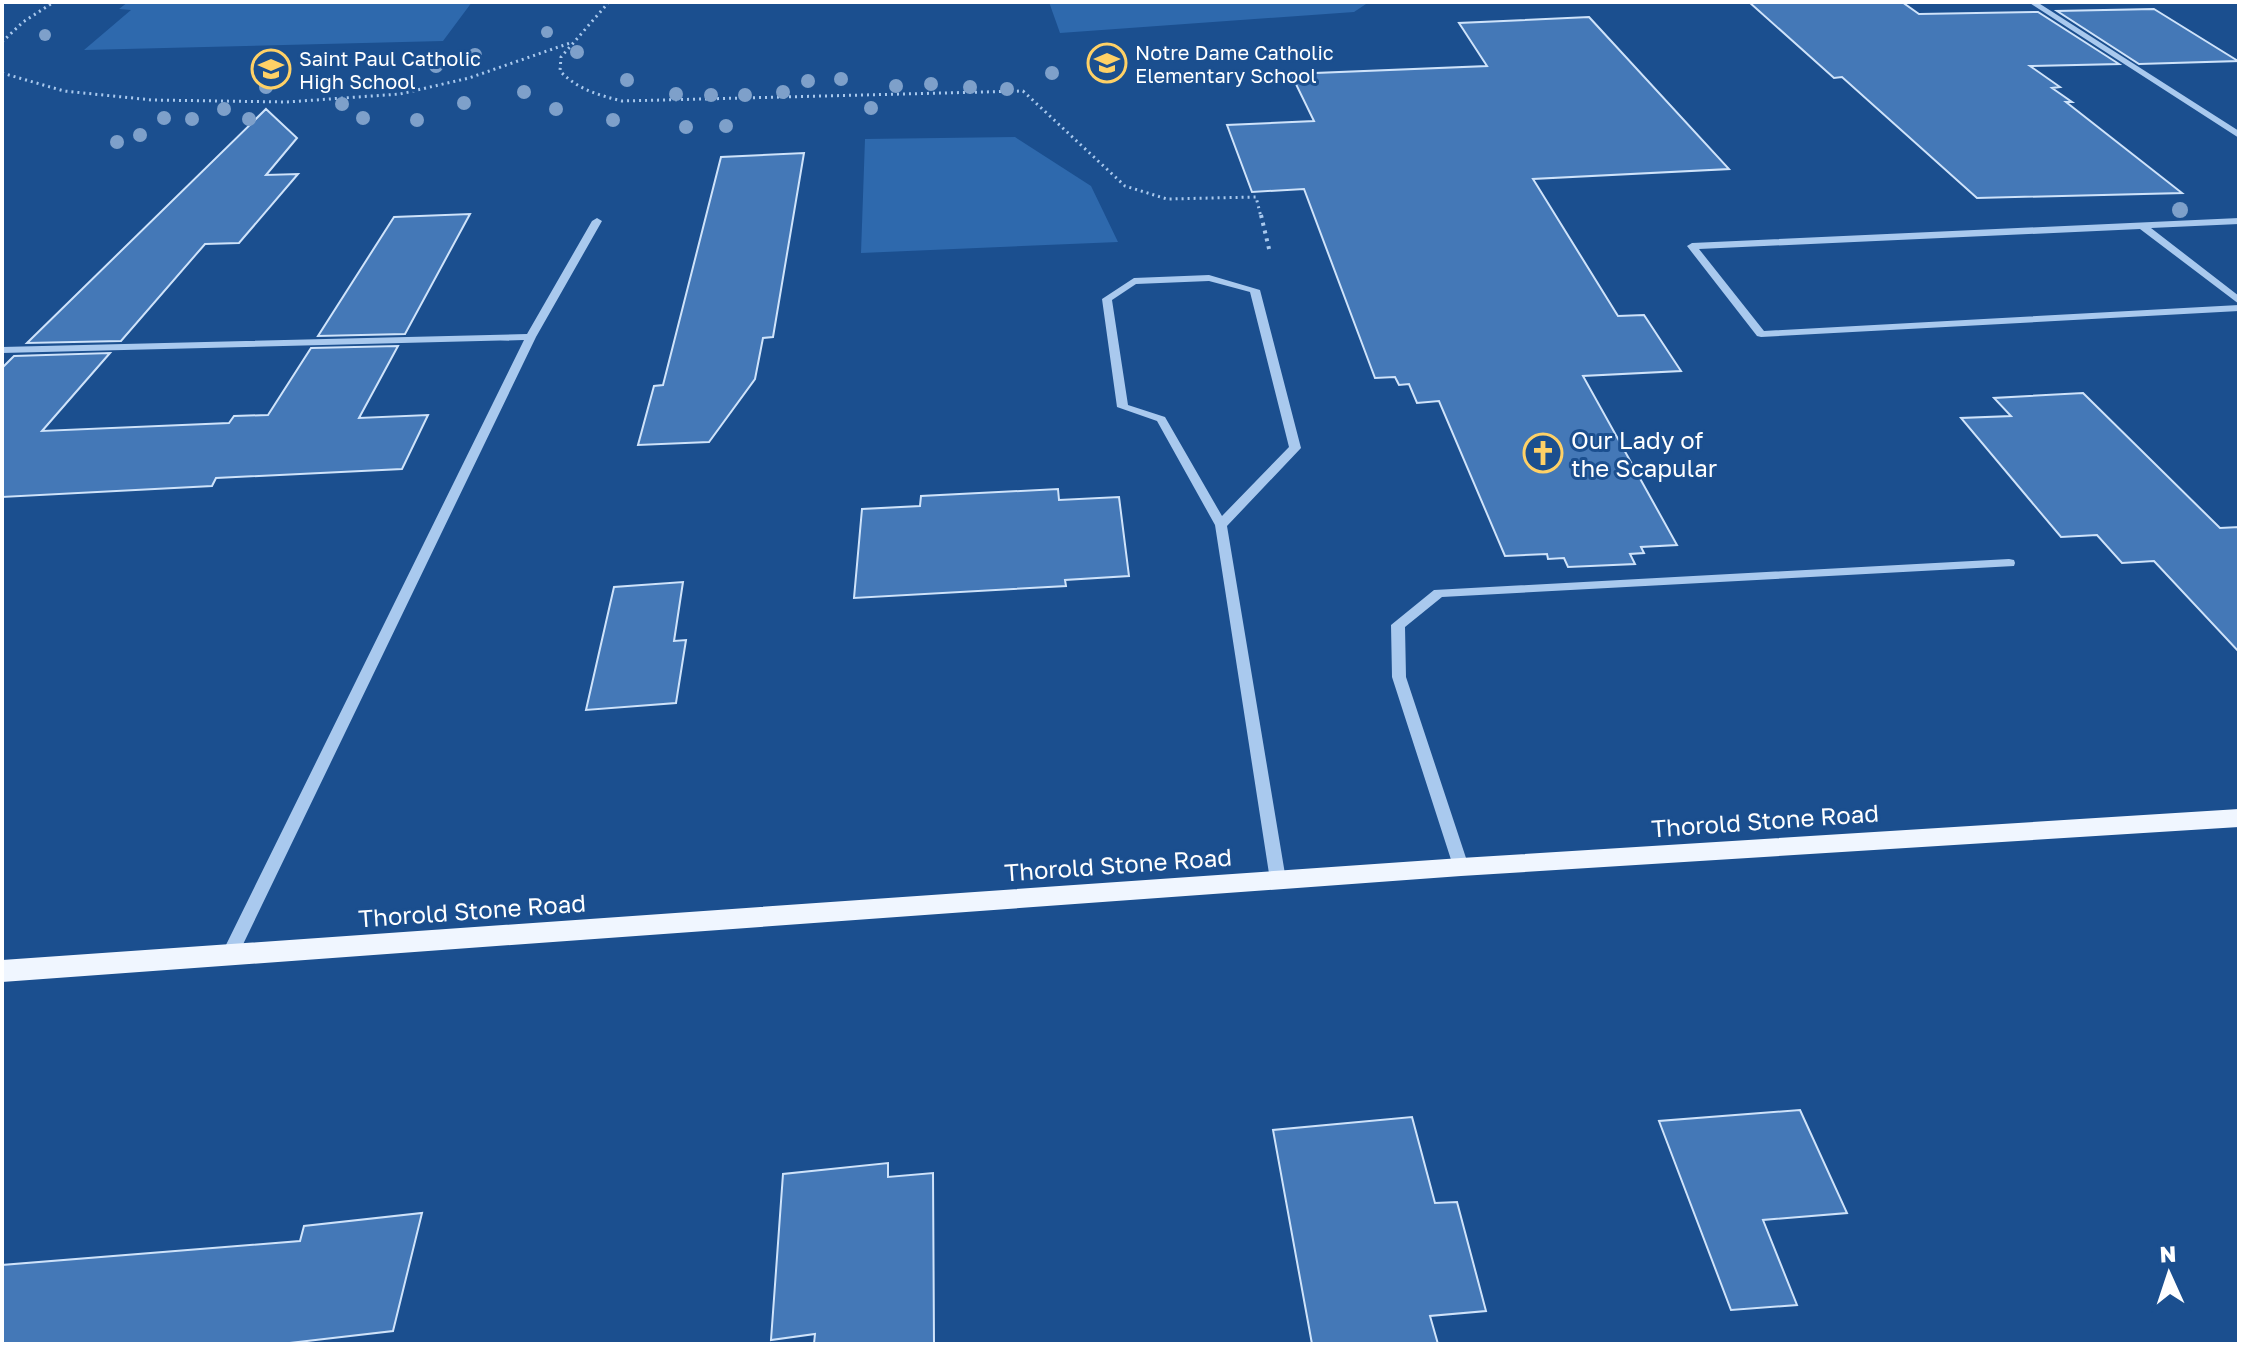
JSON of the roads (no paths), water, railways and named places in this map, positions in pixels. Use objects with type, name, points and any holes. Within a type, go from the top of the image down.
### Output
[{"type":"main road","name":"Thorold Stone Road","points":[[2,971],[1461,867],[2239,818]]},
{"type":"street","points":[[2032,2],[2239,135]]},
{"type":"street","points":[[229,956],[531,337],[597,221]]},
{"type":"street","points":[[2239,221],[1692,246],[1761,334],[2239,308]]},
{"type":"street","points":[[2142,226],[2239,301]]},
{"type":"street","points":[[1221,525],[1295,448],[1255,290],[1209,278],[1134,281],[1107,299],[1123,407],[1161,419],[1221,525],[1278,880]]},
{"type":"street","points":[[2,350],[531,337]]},
{"type":"street","points":[[1461,867],[1399,677],[1398,625],[1439,593],[2009,563]]},
{"type":"place","name":"Notre Dame Catholic Elementary School","points":[[1107,63]]},
{"type":"place","name":"Saint Paul Catholic High School","points":[[271,69]]},
{"type":"place","name":"Our Lady of the Scapular","points":[[1543,453]]}]
